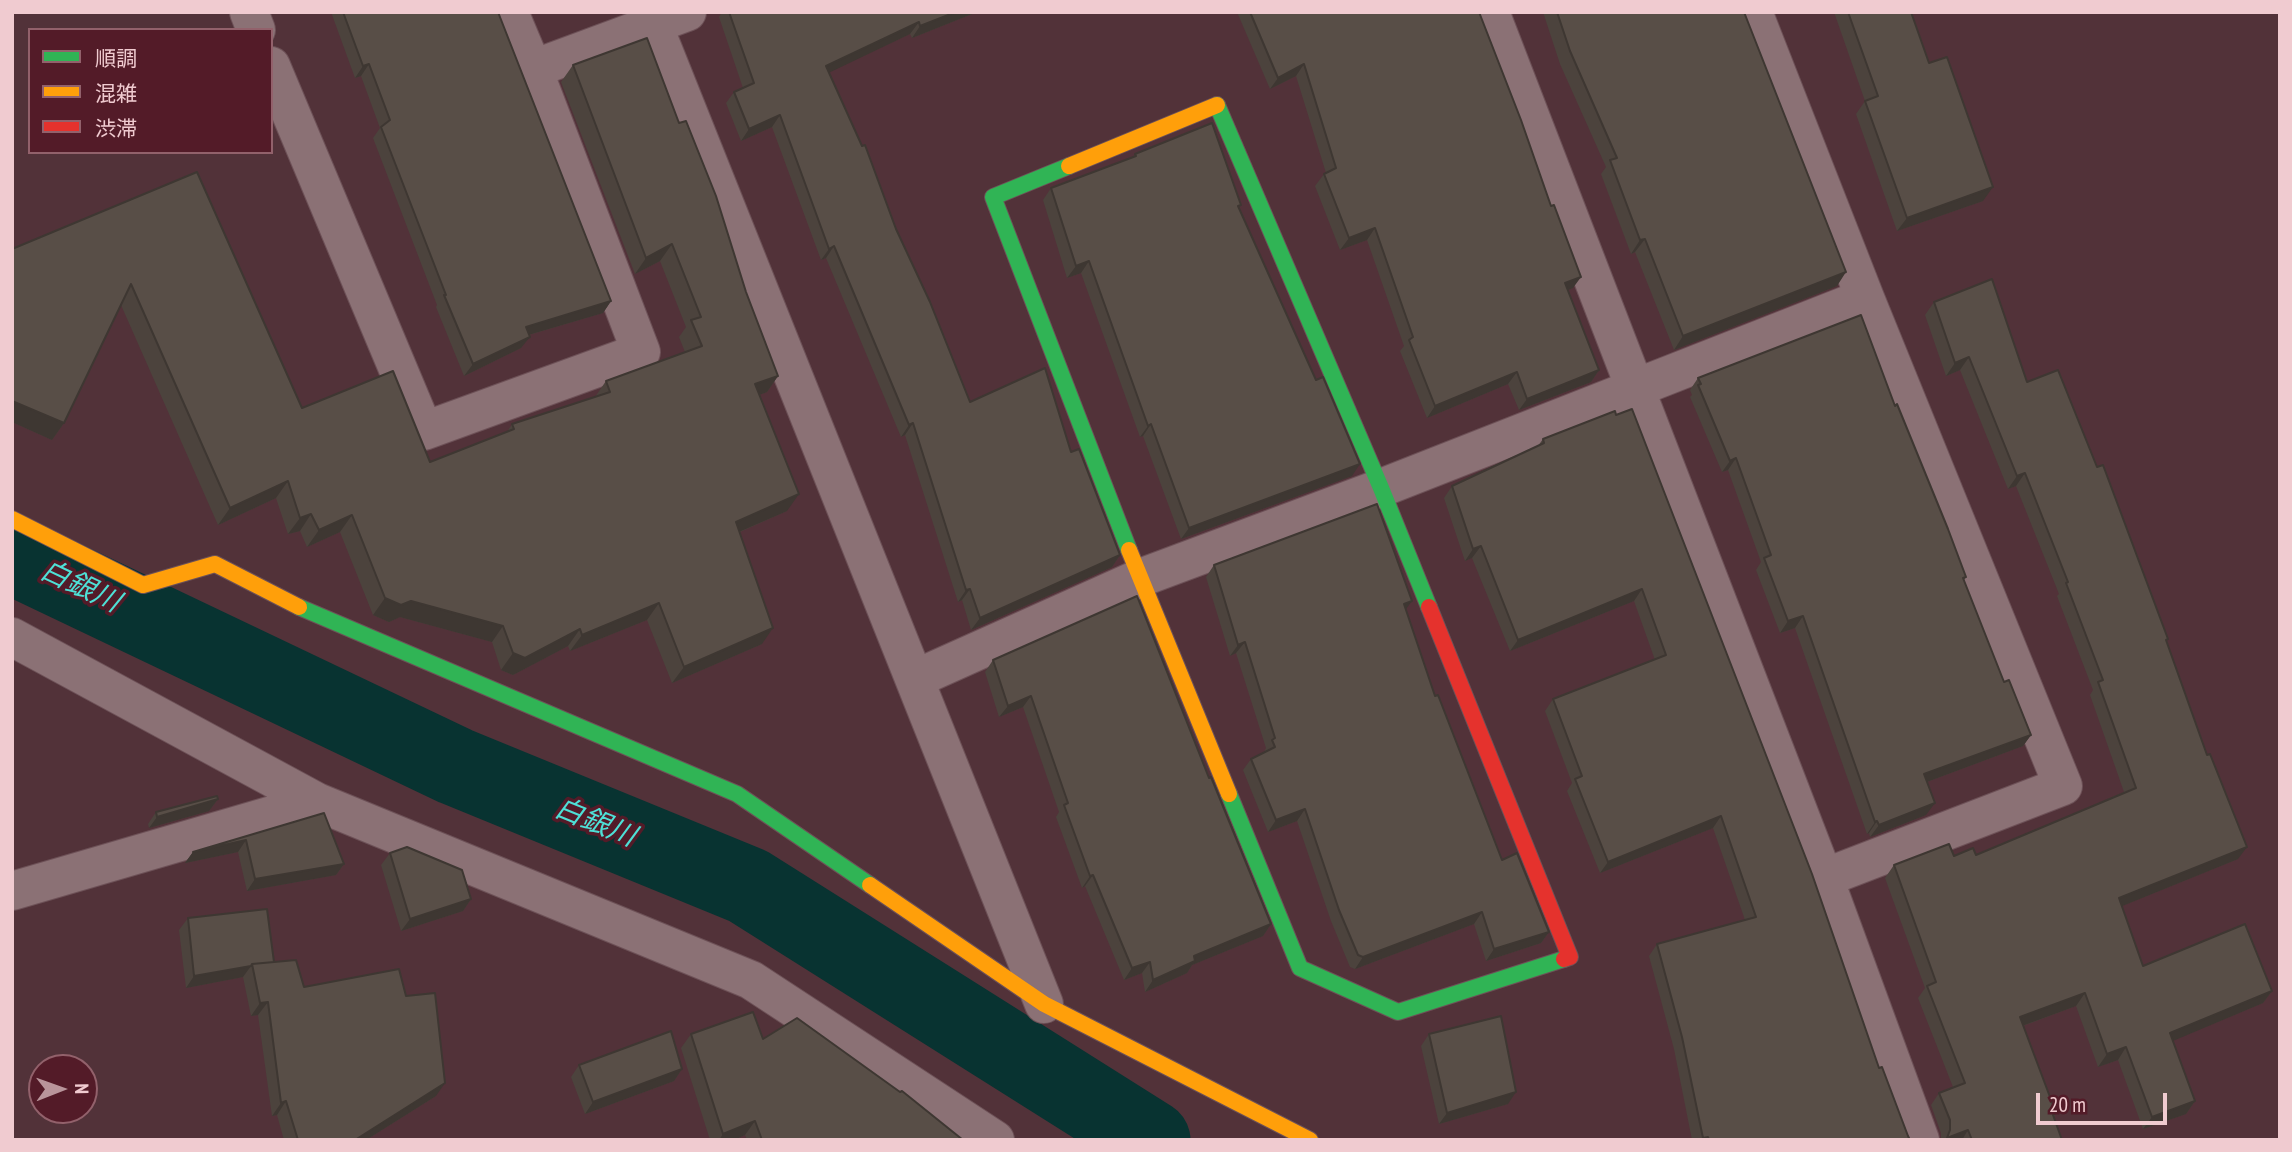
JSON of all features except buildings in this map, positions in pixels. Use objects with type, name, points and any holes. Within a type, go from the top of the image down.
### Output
[{"type":"street","points":[[273,71],[424,431],[641,352],[509,12]]},
{"type":"street","points":[[1490,12],[1824,877],[1920,1140]]},
{"type":"street","points":[[1753,12],[1865,298],[2063,786],[1824,877]]},
{"type":"street","points":[[533,69],[663,16],[915,679],[1044,1004]]},
{"type":"street","points":[[1217,105],[1381,488],[1570,957],[1398,1012],[1300,968],[1140,578],[993,197],[1217,105]]},
{"type":"street","points":[[915,679],[1140,578],[1381,488],[1865,298]]},
{"type":"street","points":[[12,519],[143,585],[215,564],[292,604],[737,794],[1044,1004],[1310,1140]]},
{"type":"street","points":[[12,637],[317,802],[751,980],[995,1140]]},
{"type":"street","points":[[12,891],[317,802]]},
{"type":"waterway","name":"白銀川","points":[[12,555],[455,766],[748,886],[1151,1140]]},
{"type":"traffic: fast","points":[[1217,105],[1429,607]]},
{"type":"traffic: fast","points":[[1069,166],[993,197],[1129,550]]},
{"type":"traffic: fast","points":[[299,607],[737,794],[870,885]]},
{"type":"traffic: fast","points":[[1229,794],[1300,968],[1398,1012],[1564,959]]},
{"type":"traffic: slow","points":[[1069,166],[1217,105]]},
{"type":"traffic: slow","points":[[12,519],[143,585],[215,564],[299,607]]},
{"type":"traffic: slow","points":[[1129,550],[1229,794]]},
{"type":"traffic: slow","points":[[870,885],[1044,1004],[1310,1140]]},
{"type":"traffic: jam","points":[[1429,607],[1570,957],[1564,959]]}]
